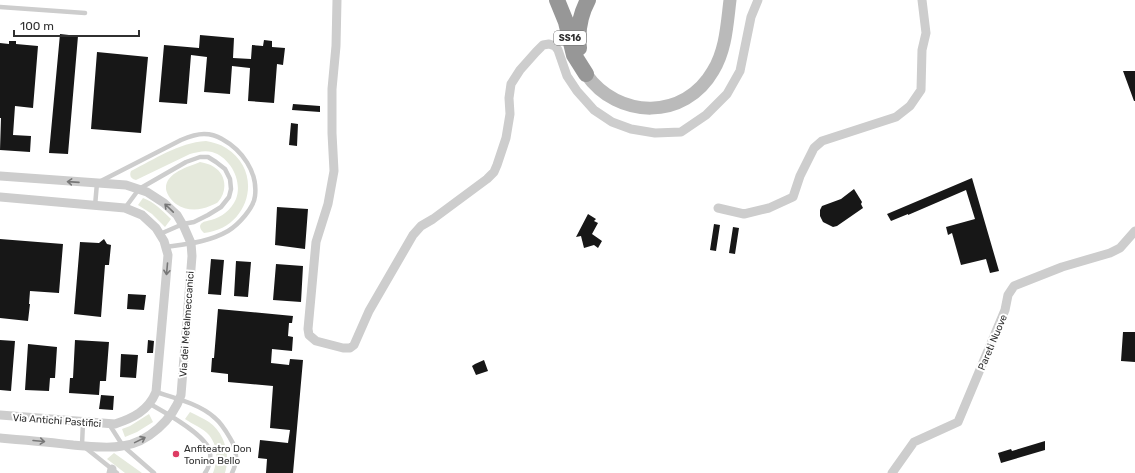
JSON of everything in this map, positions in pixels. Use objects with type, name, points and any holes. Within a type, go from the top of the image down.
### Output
[{"type":"highway","name":"SS16","points":[[557,0],[566,22],[574,55],[586,74]]},
{"type":"highway","name":"SS16","points":[[586,74],[579,47],[578,32],[580,17],[588,0]]},
{"type":"main road","points":[[586,74],[603,92],[628,106],[658,108],[680,101],[699,89],[714,69],[722,48],[730,0]]},
{"type":"street","points":[[337,0],[336,46],[332,89],[334,171],[328,204],[316,242],[308,329],[309,335],[316,340],[343,348],[350,348],[354,345],[369,311],[413,235],[421,226],[487,179],[494,172],[506,138],[510,114],[509,98],[511,84],[520,70],[543,45],[549,44],[555,46],[558,50],[567,76],[577,91],[594,110],[612,122],[631,129],[655,133],[681,132],[706,114],[727,94],[740,72],[751,17],[758,0]]},
{"type":"street","points":[[718,208],[744,214],[769,208],[793,197],[800,176],[814,148],[822,141],[896,117],[910,106],[921,90],[922,50],[926,33],[922,0]]},
{"type":"street","name":"Via dei Metalmeccanici","points":[[0,176],[126,185],[138,189],[164,203],[177,215],[183,224],[191,243],[192,256],[181,394],[179,400],[170,416],[160,427],[141,440],[123,446],[103,447],[82,445]]},
{"type":"street","points":[[0,197],[125,208],[142,215],[156,228],[160,234],[168,255],[156,392],[150,404],[144,410],[132,418],[112,424]]},
{"type":"street","name":"Pareti Nuove","points":[[892,473],[914,442],[958,422],[1005,310],[1008,295],[1014,286],[1062,267],[1110,254],[1120,248],[1135,231]]},
{"type":"street","name":"Via Antichi Pastifici","points":[[0,415],[112,424]]},
{"type":"street","points":[[0,438],[82,445]]},
{"type":"lane","points":[[0,7],[85,13]]},
{"type":"lane","points":[[95,206],[97,183],[181,140],[205,134],[216,136],[230,144],[242,155],[252,172],[256,185],[255,198],[249,210],[239,222],[228,231],[209,239],[166,247]]},
{"type":"lane","points":[[125,208],[138,189],[186,162],[200,157],[208,157],[225,169],[230,179],[231,189],[229,197],[221,207],[194,222],[183,224],[160,234]]},
{"type":"lane","points":[[156,392],[198,407],[216,418],[232,442],[236,455],[235,468],[232,473]]},
{"type":"lane","points":[[150,404],[170,416],[203,440],[210,451],[210,459],[205,473]]},
{"type":"lane","points":[[83,422],[82,445],[113,472]]},
{"type":"lane","points":[[112,424],[123,446],[154,473]]},
{"type":"shaded area","points":[[206,141],[216,143],[226,148],[238,158],[245,171],[248,184],[246,198],[241,211],[232,221],[219,229],[204,233],[200,228],[200,225],[204,222],[215,219],[229,210],[236,199],[238,192],[236,178],[229,164],[224,159],[212,152],[198,152],[190,154],[136,180],[130,176],[130,174],[131,171],[176,148],[196,142]]},
{"type":"shaded area","points":[[200,162],[212,166],[221,174],[224,183],[223,193],[218,202],[206,208],[184,208],[172,201],[167,193],[167,183],[169,179],[178,171]]},
{"type":"shaded area","points":[[143,198],[155,204],[171,219],[165,227],[152,214],[138,205]]},
{"type":"shaded area","points":[[190,412],[213,425],[223,439],[227,456],[225,473],[213,473],[216,463],[216,448],[212,439],[207,433],[185,419]]},
{"type":"shaded area","points":[[149,414],[153,422],[137,432],[125,437],[122,429],[130,426]]},
{"type":"shaded area","points":[[114,453],[142,473],[125,473],[107,459]]},
{"type":"building","points":[[60,34],[78,36],[68,154],[49,153]]},
{"type":"building","points":[[200,35],[234,38],[233,58],[251,59],[252,45],[263,46],[264,40],[272,41],[272,47],[285,48],[283,65],[277,64],[274,103],[248,101],[250,68],[232,66],[230,94],[204,92],[207,57],[191,55],[187,104],[159,102],[164,45],[199,48]]},
{"type":"building","points":[[9,41],[16,41],[16,44],[38,46],[33,108],[15,106],[13,135],[31,136],[30,152],[0,150],[0,43],[9,44]]},
{"type":"building","points":[[97,52],[148,57],[141,133],[91,129]]},
{"type":"building","points":[[1123,71],[1135,71],[1135,101],[1134,101]]},
{"type":"building","points":[[293,104],[320,106],[320,112],[292,110]]},
{"type":"building","points":[[291,123],[298,124],[297,146],[289,145]]},
{"type":"building","points":[[972,178],[999,271],[990,273],[986,259],[961,265],[952,233],[948,235],[946,227],[975,219],[966,190],[891,221],[887,214]]},
{"type":"building","points":[[854,189],[862,202],[861,204],[863,208],[837,226],[833,227],[823,222],[820,216],[822,206],[841,199]]},
{"type":"building","points":[[277,207],[308,209],[305,249],[275,245]]},
{"type":"building","points":[[588,214],[596,219],[594,221],[598,223],[592,234],[602,241],[598,248],[594,245],[584,248],[581,236],[576,237]]},
{"type":"building","points":[[714,224],[720,225],[716,251],[710,250]]},
{"type":"building","points":[[733,227],[739,228],[735,254],[729,253]]},
{"type":"building","points":[[0,239],[63,244],[59,293],[30,291],[28,321],[0,318]]},
{"type":"building","points":[[104,239],[107,244],[111,245],[109,265],[105,265],[101,317],[74,314],[80,242],[99,243]]},
{"type":"building","points":[[211,259],[224,260],[221,295],[208,294]]},
{"type":"building","points":[[236,261],[251,262],[248,297],[234,296]]},
{"type":"building","points":[[276,264],[303,266],[301,302],[273,300]]},
{"type":"building","points":[[128,294],[146,295],[144,310],[127,309]]},
{"type":"building","points":[[218,309],[293,316],[292,323],[289,323],[288,336],[293,337],[292,351],[272,349],[271,363],[289,365],[290,359],[303,360],[293,473],[266,473],[267,459],[258,458],[260,440],[288,443],[290,430],[270,428],[273,386],[228,382],[228,374],[211,372],[212,358],[214,358]]},
{"type":"building","points":[[1123,332],[1135,332],[1135,362],[1121,361]]},
{"type":"building","points":[[0,340],[15,341],[11,391],[0,390]]},
{"type":"building","points":[[75,340],[109,342],[106,381],[100,381],[99,395],[69,393],[70,378],[73,378]]},
{"type":"building","points":[[148,340],[154,341],[153,353],[147,353]]},
{"type":"building","points":[[28,344],[57,347],[55,378],[50,378],[49,391],[25,390]]},
{"type":"building","points":[[121,354],[138,355],[136,378],[120,377]]},
{"type":"building","points":[[484,360],[488,371],[476,375],[472,366]]},
{"type":"building","points":[[101,395],[114,396],[113,410],[99,409]]},
{"type":"building","points":[[1045,441],[1045,450],[1001,463],[998,453],[1011,449],[1012,451]]},
{"type":"place","name":"Anfiteatro Don Tonino Bello","points":[[176,454]]}]
